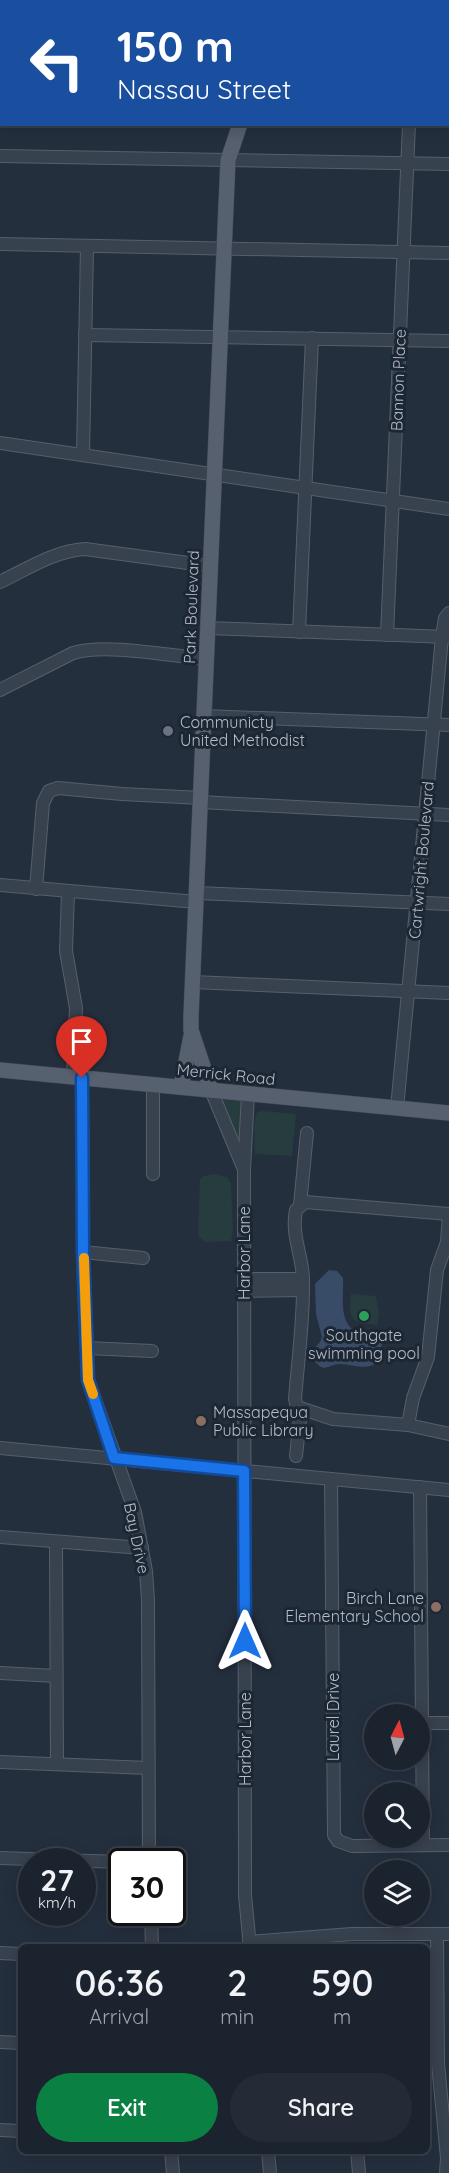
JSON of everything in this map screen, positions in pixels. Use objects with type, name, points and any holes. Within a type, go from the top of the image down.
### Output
[{"type":"main road","name":"Park Boulevard","points":[[211,1090],[191,1030],[228,160],[239,126]]},
{"type":"main road","points":[[181,1087],[191,1030]]},
{"type":"main road","name":"Merrick Road","points":[[0,1070],[449,1113]]},
{"type":"street","name":"Bannon Place","points":[[387,635],[409,126]]},
{"type":"street","points":[[0,156],[449,164]]},
{"type":"street","points":[[0,244],[449,253]]},
{"type":"street","points":[[83,455],[87,246]]},
{"type":"street","points":[[85,334],[449,341]]},
{"type":"street","points":[[299,632],[312,339]]},
{"type":"street","points":[[0,443],[449,509]]},
{"type":"street","points":[[0,582],[68,551],[85,549],[210,566]]},
{"type":"street","name":"Cartwright Boulevard","points":[[397,1108],[433,724],[445,637],[445,618],[449,614]]},
{"type":"street","points":[[208,628],[445,637]]},
{"type":"street","points":[[0,690],[73,653],[85,650],[104,649],[207,659]]},
{"type":"street","points":[[204,716],[449,725]]},
{"type":"street","points":[[36,889],[43,803],[49,791],[58,788],[201,800],[449,814]]},
{"type":"street","points":[[0,885],[68,892],[449,904]]},
{"type":"street","name":"Bay Drive","points":[[68,892],[66,951],[76,1008],[88,1380],[135,1512],[142,1548],[148,1600],[149,1848]]},
{"type":"street","points":[[193,982],[449,993]]},
{"type":"street","points":[[153,1084],[153,1174]]},
{"type":"street","name":"Harbor Lane","points":[[211,1090],[244,1170]]},
{"type":"street","name":"Harbor Lane","points":[[248,1094],[244,1170],[244,1471],[245,1895],[250,1944]]},
{"type":"street","points":[[307,1133],[300,1205],[296,1210],[294,1229],[303,1263],[295,1399],[297,1407],[348,1422],[408,1425],[449,1434]]},
{"type":"street","points":[[300,1205],[310,1202],[449,1214],[447,1242],[437,1270],[428,1357],[413,1398],[408,1425]]},
{"type":"street","points":[[83,1252],[143,1258]]},
{"type":"street","points":[[244,1285],[303,1284]]},
{"type":"street","points":[[87,1348],[152,1351]]},
{"type":"street","points":[[296,1456],[301,1409]]},
{"type":"street","points":[[0,1448],[449,1490]]},
{"type":"street","name":"Laurel Drive","points":[[332,1479],[334,1835],[338,1841],[346,1845],[364,1845]]},
{"type":"street","points":[[420,1487],[422,1704]]},
{"type":"street","points":[[0,1537],[142,1548]]},
{"type":"street","points":[[56,1542],[57,1764]]},
{"type":"street","points":[[0,1673],[56,1676]]},
{"type":"street","points":[[430,1723],[449,1723]]},
{"type":"street","points":[[0,1762],[148,1768]]},
{"type":"street","name":"Laurel Drive","points":[[430,1845],[449,1845]]},
{"type":"street","points":[[0,1858],[108,1862]]},
{"type":"street","points":[[151,1926],[152,1944]]},
{"type":"street","points":[[250,1944],[443,1934],[438,2064],[447,2158],[446,2173]]},
{"type":"street","points":[[0,1953],[18,1954]]},
{"type":"street","points":[[0,2042],[18,2043]]},
{"type":"street","points":[[0,2130],[18,2131]]},
{"type":"street","points":[[171,2154],[173,2173]]},
{"type":"street","points":[[268,2154],[270,2173]]},
{"type":"street","points":[[357,2154],[359,2173]]},
{"type":"green space","points":[[212,1091],[247,1095],[243,1166]]},
{"type":"green space","points":[[257,1112],[296,1114],[292,1156],[255,1154],[254,1126]]},
{"type":"green space","points":[[214,1174],[227,1177],[231,1183],[233,1231],[231,1241],[205,1242],[198,1236],[200,1179]]},
{"type":"green space","points":[[351,1294],[376,1296],[379,1313],[377,1325],[353,1319],[350,1310]]},
{"type":"water","points":[[329,1270],[337,1271],[343,1278],[343,1309],[348,1324],[360,1334],[379,1338],[382,1344],[378,1362],[373,1365],[364,1367],[335,1364],[324,1368],[316,1362],[313,1350],[322,1337],[316,1314],[315,1284]]},
{"type":"slow traffic","points":[[84,1258],[88,1380],[93,1394]]},
{"type":"place","name":"Communicty United Methodist","points":[[168,731]]},
{"type":"place","name":"Southgate swimming pool","points":[[364,1316]]},
{"type":"place","name":"Massapequa Public Library","points":[[201,1421]]},
{"type":"place","name":"Birch Lane Elementary School","points":[[436,1607]]},
{"type":"route","points":[[82,1078],[83,1252],[88,1380],[114,1458],[244,1471],[245,1641]]}]
